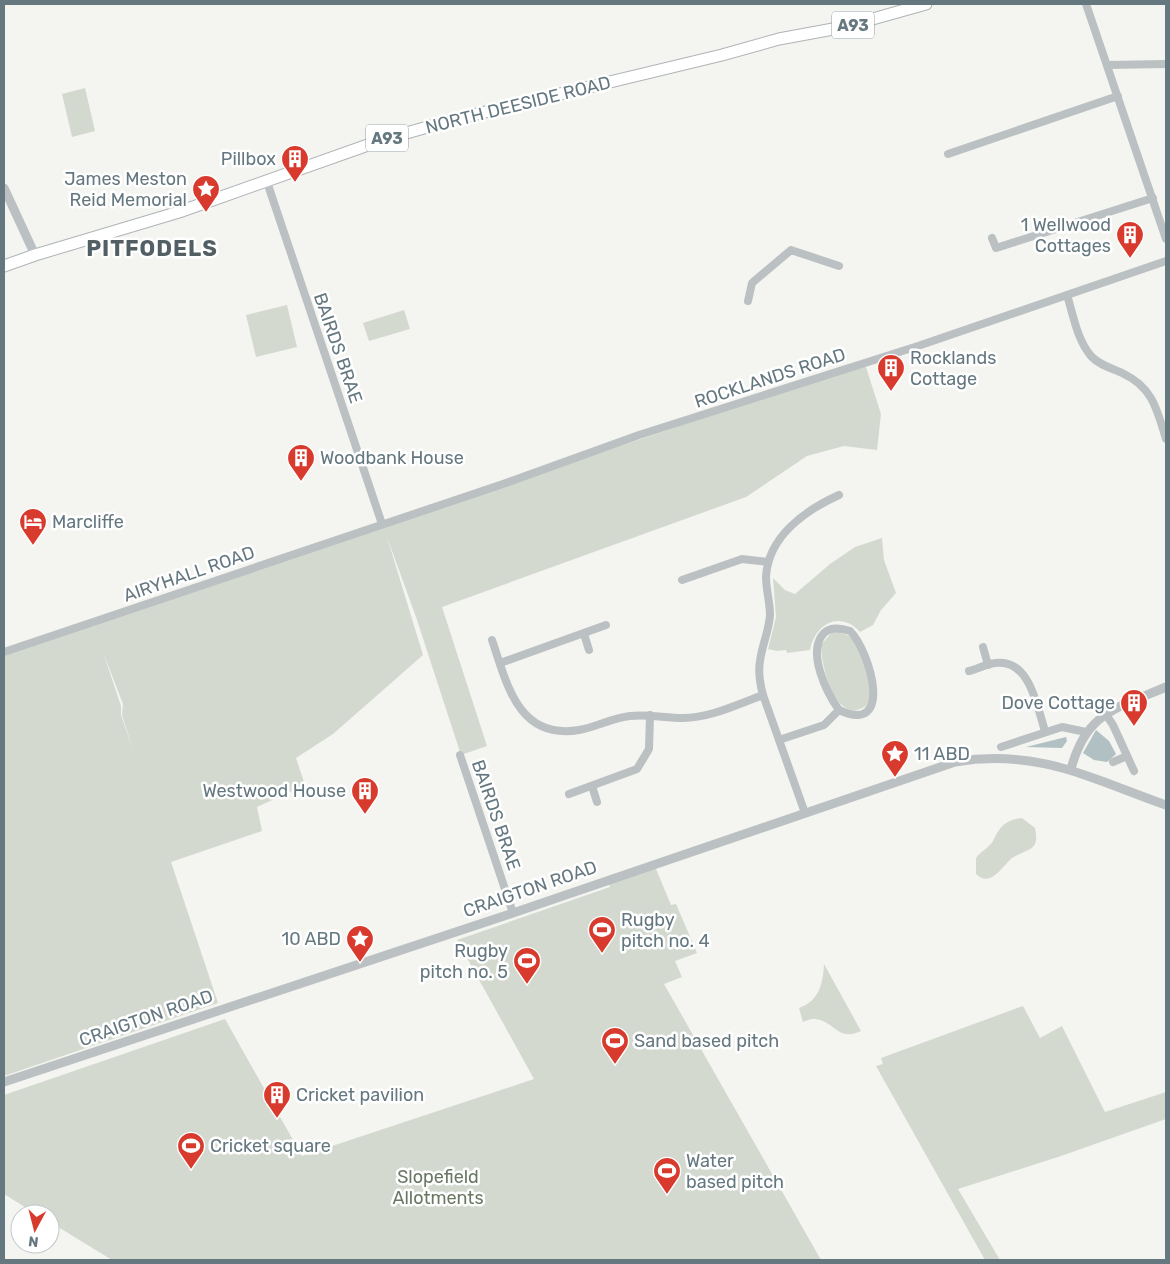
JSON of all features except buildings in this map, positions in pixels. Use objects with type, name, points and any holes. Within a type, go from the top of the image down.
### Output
[{"type":"main road","name":"NORTH DEESIDE ROAD","points":[[4,266],[35,254],[179,212],[374,142],[452,120],[722,56],[779,39],[852,25],[926,4]]},
{"type":"street","points":[[1086,4],[1166,239]]},
{"type":"street","points":[[1107,66],[1166,64]]},
{"type":"street","points":[[948,154],[1118,96]]},
{"type":"street","name":"BAIRDS BRAE","points":[[267,182],[382,524]]},
{"type":"street","points":[[4,188],[35,254]]},
{"type":"street","points":[[992,238],[996,248],[1153,198]]},
{"type":"street","points":[[748,300],[752,282],[791,250],[839,266]]},
{"type":"street","name":"ROCKLANDS ROAD","points":[[382,524],[503,484],[639,435],[918,346],[1166,262]]},
{"type":"street","points":[[1067,295],[1082,341],[1090,355],[1103,366],[1124,374],[1144,386],[1154,402],[1166,438]]},
{"type":"street","points":[[805,813],[759,679],[760,661],[770,615],[766,580],[768,562],[781,538],[801,516],[839,495]]},
{"type":"street","name":"AIRYHALL ROAD","points":[[4,652],[382,524]]},
{"type":"street","points":[[682,580],[742,559],[768,562]]},
{"type":"street","points":[[500,663],[606,625]]},
{"type":"street","points":[[834,628],[850,631],[855,637],[864,651],[874,685],[873,701],[870,708],[863,713],[853,714],[839,710],[824,685],[817,659],[818,641],[827,630],[834,628]]},
{"type":"street","points":[[584,634],[589,650]]},
{"type":"street","points":[[492,640],[508,690],[518,708],[534,723],[553,730],[580,730],[629,716],[650,715],[682,718],[701,716],[763,695]]},
{"type":"street","points":[[983,647],[988,665]]},
{"type":"street","points":[[969,671],[996,663],[1007,664],[1017,668],[1024,675],[1045,732]]},
{"type":"street","points":[[1071,769],[1086,732],[1105,713],[1166,688]]},
{"type":"street","points":[[779,740],[824,725],[839,710]]},
{"type":"street","points":[[1105,713],[1113,725],[1134,771]]},
{"type":"street","points":[[569,794],[637,769],[649,749],[650,715]]},
{"type":"street","points":[[1001,747],[1045,732],[1070,727],[1086,732]]},
{"type":"street","name":"BAIRDS BRAE","points":[[460,755],[513,913]]},
{"type":"street","points":[[1113,762],[1127,756]]},
{"type":"street","name":"CRAIGTON ROAD","points":[[4,1082],[513,913],[944,765],[972,759],[1007,759],[1042,763],[1071,769],[1166,805]]},
{"type":"street","points":[[592,786],[597,802]]},
{"type":"green space","points":[[85,88],[95,131],[72,137],[62,94]]},
{"type":"green space","points":[[287,305],[297,347],[256,357],[246,315]]},
{"type":"green space","points":[[404,310],[410,329],[369,341],[363,323]]},
{"type":"green space","points":[[865,364],[881,414],[877,450],[844,446],[807,456],[746,497],[442,607],[487,746],[461,755],[416,617],[387,537],[423,655],[333,734],[296,758],[305,785],[257,807],[262,831],[171,862],[218,1003],[4,1076],[4,652]],"holes":[[[103,652],[123,704],[122,715],[133,750],[121,715],[121,706]]]},
{"type":"green space","points":[[882,538],[884,560],[896,593],[881,610],[873,625],[860,632],[852,625],[837,621],[829,623],[817,633],[810,650],[787,653],[786,650],[768,649],[776,617],[773,578],[785,590],[795,594],[830,564],[855,547]]},
{"type":"green space","points":[[831,633],[846,634],[856,644],[867,671],[870,699],[867,705],[857,710],[848,709],[835,696],[823,663],[821,645]]},
{"type":"green space","points":[[1022,818],[1035,828],[1036,840],[1033,847],[1014,857],[991,878],[981,878],[976,874],[976,858],[992,843],[998,832],[1007,822]]},
{"type":"green space","name":"Slopefield Allotments","points":[[654,864],[671,905],[676,904],[697,953],[675,961],[682,977],[664,984],[821,1260],[112,1260],[60,1228],[60,1204],[20,1204],[4,1194],[4,1095],[225,1019],[302,1156],[534,1079],[457,940],[610,887],[607,880]]},
{"type":"green space","points":[[824,964],[861,1031],[846,1034],[841,1033],[822,1021],[812,1019],[803,1022],[799,1008],[811,1001],[819,991]]},
{"type":"green space","points":[[1023,1006],[1040,1038],[1062,1026],[1105,1112],[1166,1092],[1166,1119],[1061,1156],[958,1189],[1000,1260],[985,1260],[876,1066],[883,1064],[881,1058]]},
{"type":"shaded area","points":[[1096,730],[1109,741],[1116,754],[1107,762],[1094,760],[1083,753]]},
{"type":"shaded area","points":[[1066,737],[1067,741],[1062,748],[1026,747]]},
{"type":"place","name":"Pillbox","points":[[295,183]]},
{"type":"place","name":"James Meston Reid Memorial","points":[[206,213]]},
{"type":"place","name":"1 Wellwood Cottages","points":[[1130,259]]},
{"type":"place","name":"Rocklands Cottage","points":[[891,392]]},
{"type":"place","name":"Woodbank House","points":[[301,482]]},
{"type":"place","name":"Marcliffe","points":[[33,546]]},
{"type":"place","name":"Dove Cottage","points":[[1134,727]]},
{"type":"place","name":"11 ABD","points":[[895,778]]},
{"type":"place","name":"Westwood House","points":[[365,815]]},
{"type":"place","name":"Rugby pitch no. 4","points":[[602,954]]},
{"type":"place","name":"10 ABD","points":[[360,963]]},
{"type":"place","name":"Rugby pitch no. 5","points":[[527,985]]},
{"type":"place","name":"Sand based pitch","points":[[615,1065]]},
{"type":"place","name":"Cricket pavilion","points":[[277,1119]]},
{"type":"place","name":"Cricket square","points":[[191,1170]]},
{"type":"place","name":"Water based pitch","points":[[667,1195]]},
{"type":"district","name":"PITFODELS","points":[[152,248]]}]
